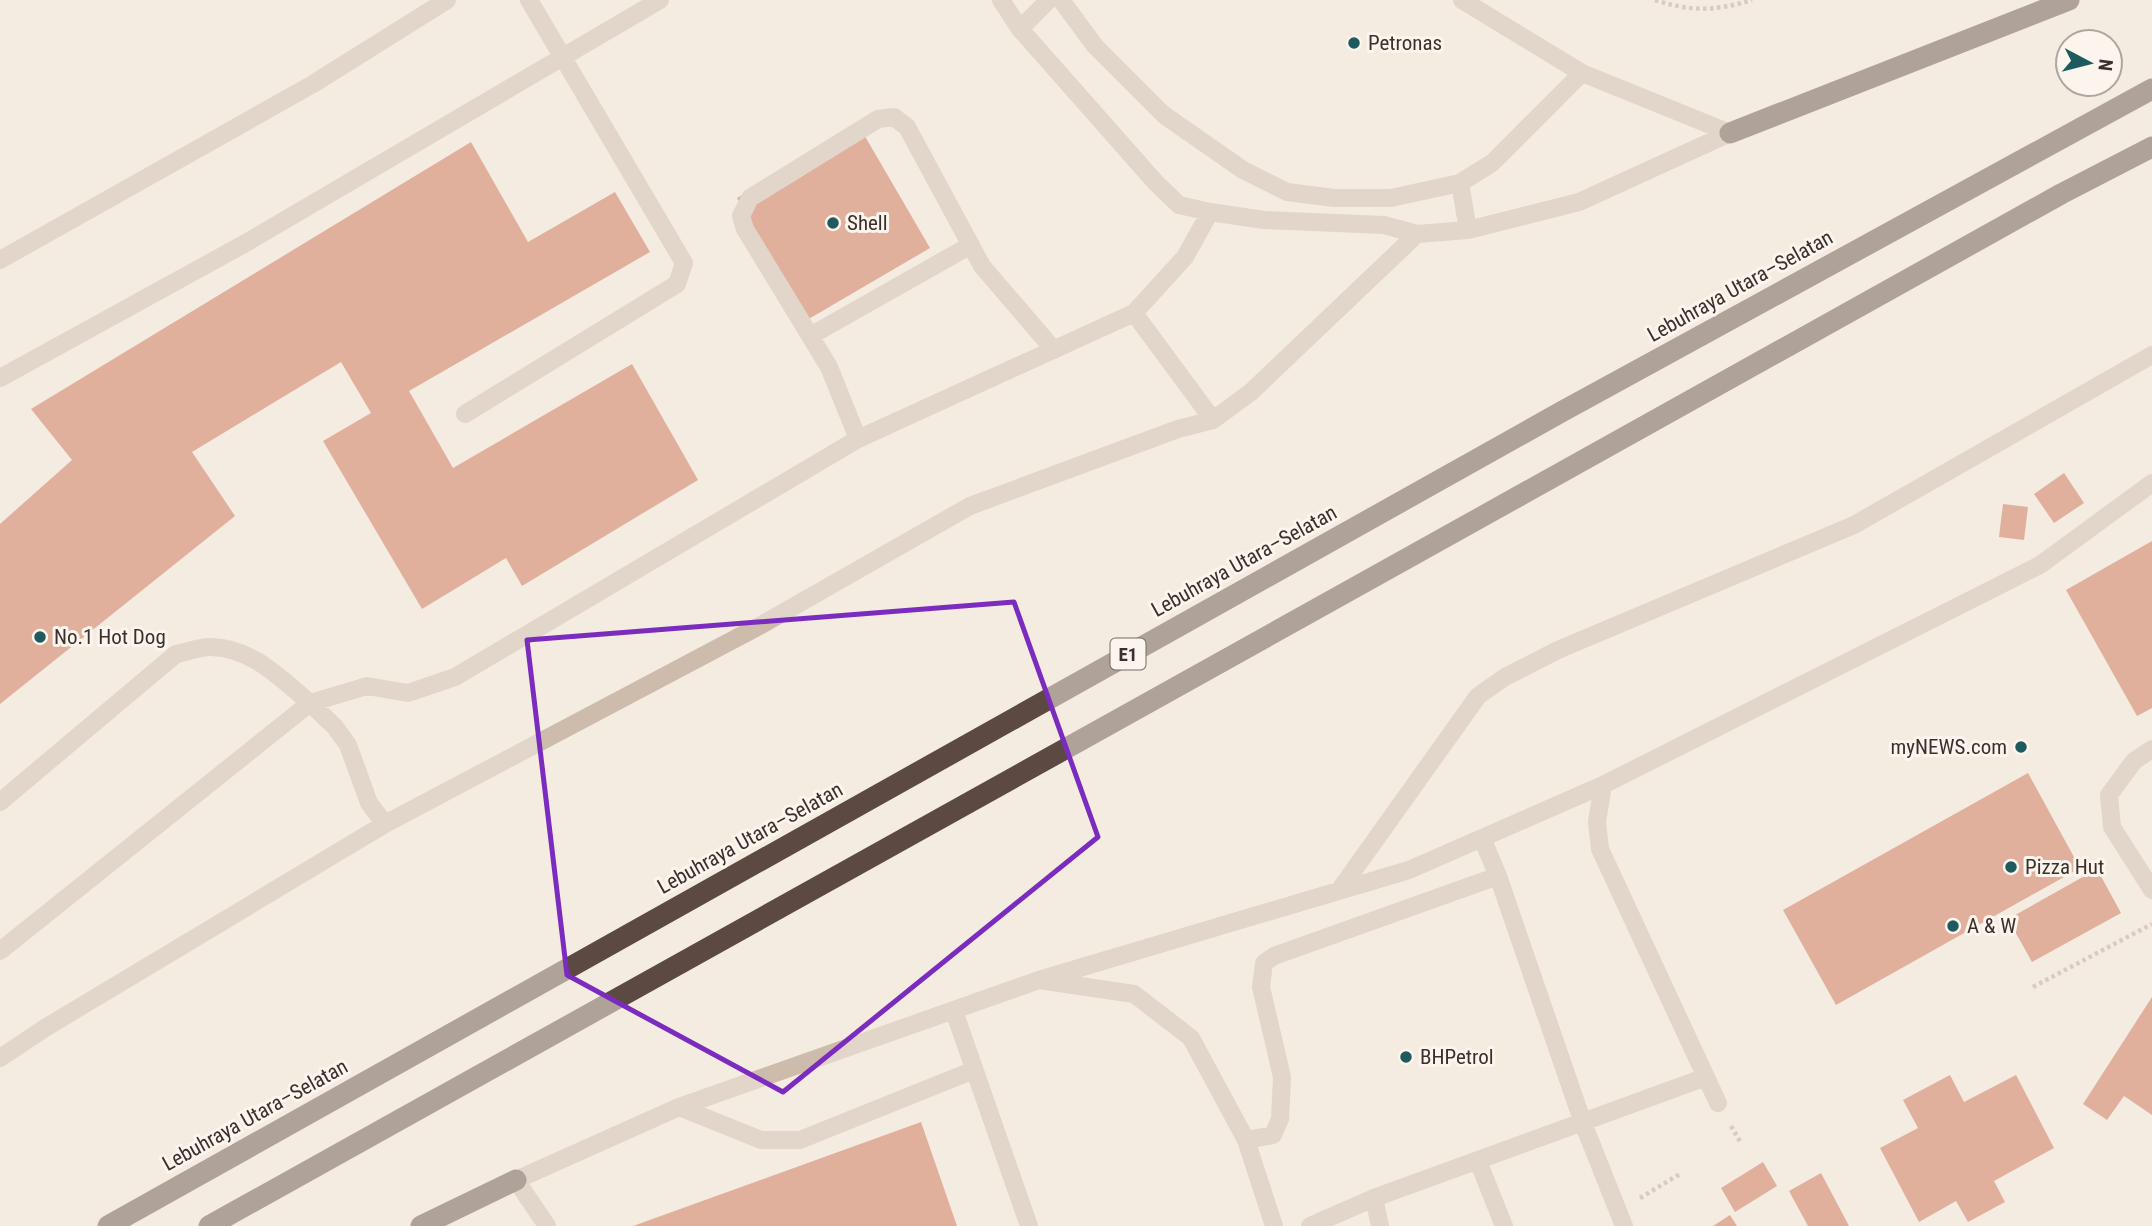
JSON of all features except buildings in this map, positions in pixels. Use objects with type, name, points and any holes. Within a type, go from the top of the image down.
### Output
[{"type":"highway","points":[[1730,133],[2069,0]]},
{"type":"highway","name":"Lebuhraya Utara–Selatan","points":[[108,1226],[1539,425],[2152,89]]},
{"type":"highway","name":"E1","points":[[209,1226],[2025,215],[2152,147]]},
{"type":"highway","points":[[421,1226],[516,1180]]},
{"type":"lane","points":[[0,260],[313,84],[447,0]]},
{"type":"lane","points":[[466,414],[677,284],[684,263],[529,0]]},
{"type":"lane","points":[[0,378],[244,244],[660,0]]},
{"type":"lane","points":[[1001,0],[1020,29],[1156,183],[1179,205],[1210,212],[1264,220],[1384,225],[1417,234],[1468,230],[1579,202],[1730,133]]},
{"type":"lane","points":[[1020,29],[1049,0]]},
{"type":"lane","points":[[1061,0],[1096,46],[1164,115],[1243,170],[1287,192],[1334,198],[1391,198],[1460,183],[1492,163],[1583,73]]},
{"type":"lane","points":[[1462,0],[1583,73],[1730,133]]},
{"type":"lane","points":[[858,439],[829,367],[745,229],[741,216],[750,198],[878,119],[894,117],[907,127],[982,266],[1054,350]]},
{"type":"lane","points":[[1460,183],[1468,230]]},
{"type":"lane","points":[[0,951],[310,703],[368,687],[408,693],[455,677],[858,439],[1134,313],[1185,257],[1210,212]]},
{"type":"lane","points":[[0,1058],[45,1028],[385,824],[763,624],[970,506],[1178,429],[1213,420],[1251,392],[1417,234]]},
{"type":"lane","points":[[810,336],[971,245]]},
{"type":"lane","points":[[1134,313],[1213,420]]},
{"type":"lane","points":[[1341,888],[1478,696],[1505,677],[1558,649],[1854,525],[2152,355]]},
{"type":"lane","points":[[547,1226],[516,1180],[679,1107],[1039,980],[1341,888],[1409,870],[1603,785],[2040,565],[2152,483]]},
{"type":"lane","points":[[0,802],[176,654],[205,647],[229,648],[263,663],[335,727],[348,745],[369,803],[385,824]]},
{"type":"lane","points":[[2152,749],[2134,761],[2109,795],[2112,827],[2152,890]]},
{"type":"lane","points":[[1603,785],[1597,822],[1600,849],[1718,1103]]},
{"type":"lane","points":[[1482,838],[1498,876],[1583,1123],[1621,1218]]},
{"type":"lane","points":[[1246,1140],[1273,1135],[1280,1119],[1282,1077],[1261,986],[1264,963],[1274,956],[1498,876]]},
{"type":"lane","points":[[1039,980],[1134,994],[1191,1038],[1246,1140],[1275,1226]]},
{"type":"lane","points":[[954,1011],[1029,1226]]},
{"type":"lane","points":[[679,1107],[761,1140],[800,1140],[974,1070]]},
{"type":"lane","points":[[1310,1226],[1374,1198],[1706,1077]]},
{"type":"lane","points":[[1478,1161],[1504,1226]]},
{"type":"lane","points":[[1374,1198],[1380,1226]]},
{"type":"path","points":[[1655,0],[1679,8],[1721,9],[1752,0]]},
{"type":"path","points":[[2033,987],[2152,924]]},
{"type":"path","points":[[1621,1218],[1681,1174]]},
{"type":"highlighted area","points":[[1014,602],[1098,837],[783,1092],[567,975],[527,640]]},
{"type":"place","name":"Petronas","points":[[1354,43]]},
{"type":"place","name":"Shell","points":[[833,223]]},
{"type":"place","name":"No.1 Hot Dog","points":[[40,637]]},
{"type":"place","name":"myNEWS.com","points":[[2021,747]]},
{"type":"place","name":"Pizza Hut","points":[[2011,867]]},
{"type":"place","name":"A & W","points":[[1953,926]]},
{"type":"place","name":"BHPetrol","points":[[1406,1057]]}]
